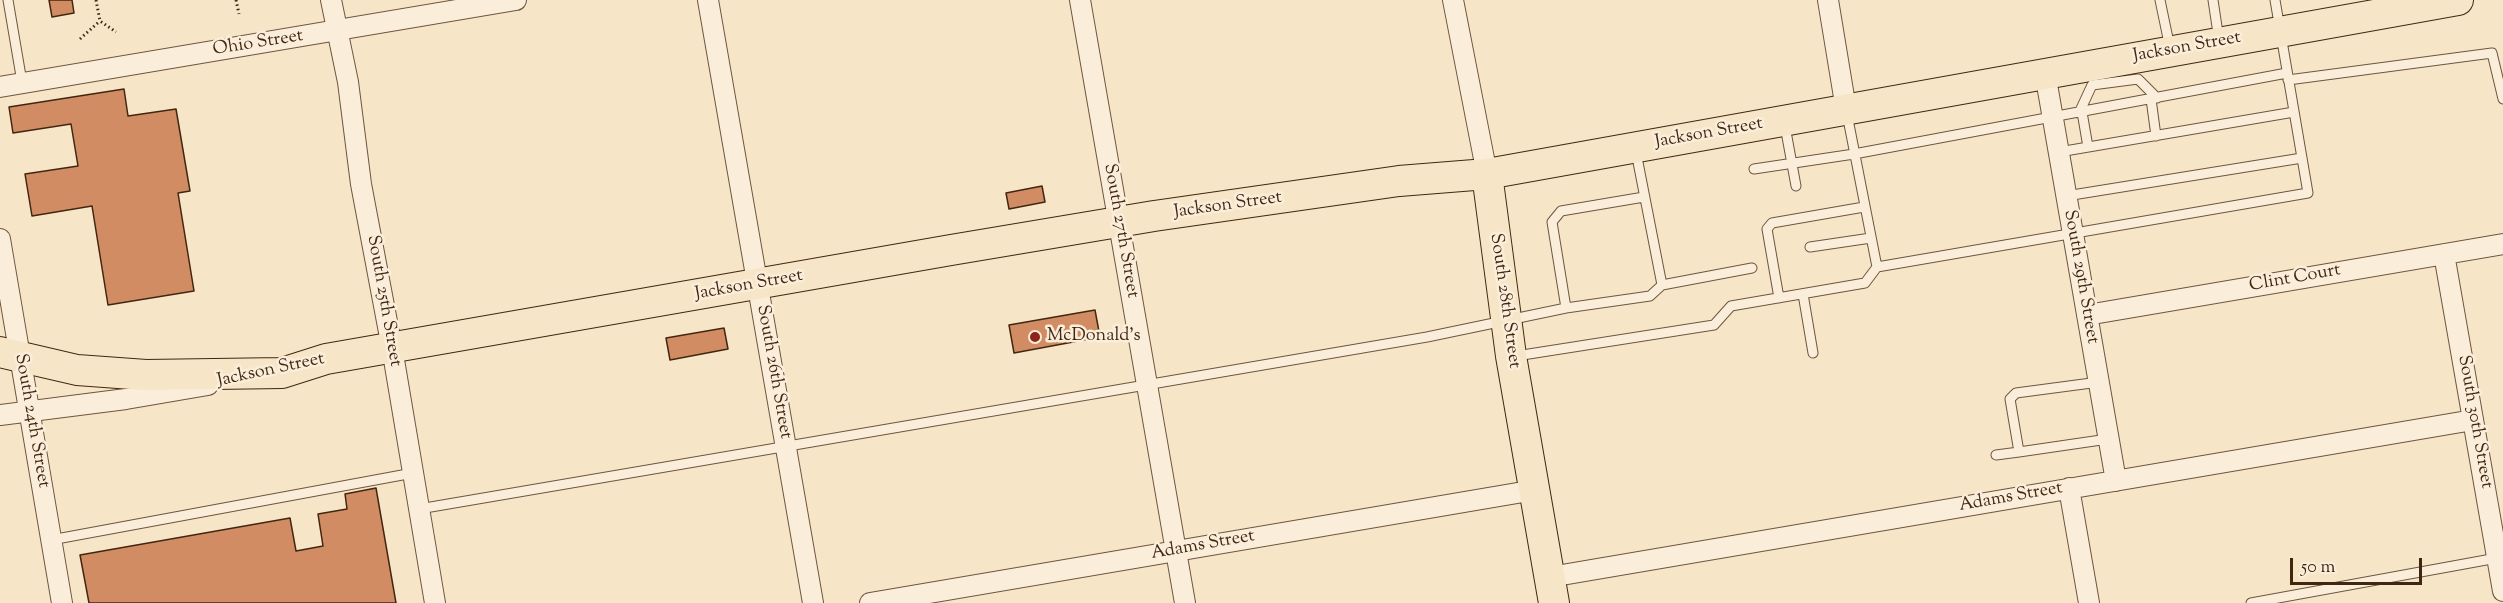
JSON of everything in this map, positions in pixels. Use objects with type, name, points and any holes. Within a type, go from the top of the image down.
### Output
[{"type":"main road","name":"Jackson Street","points":[[282,373],[326,359],[1118,222],[1399,181],[1487,174],[2457,0]]},
{"type":"main road","name":"South 28th Street","points":[[1487,174],[1511,357],[1552,590]]},
{"type":"main road","points":[[10,355],[77,370],[146,375],[282,373]]},
{"type":"street","name":"South 25th Street","points":[[331,0],[348,82],[361,184],[392,348],[435,603]]},
{"type":"street","name":"Ohio Street","points":[[0,87],[516,0]]},
{"type":"street","name":"South 26th Street","points":[[708,0],[813,603]]},
{"type":"street","name":"South 27th Street","points":[[1080,0],[1185,603]]},
{"type":"street","name":"South 28th Street","points":[[1454,0],[1487,174]]},
{"type":"street","points":[[1828,0],[1846,109]]},
{"type":"street","name":"South 29th Street","points":[[2045,73],[2116,480]]},
{"type":"street","name":"South 24th Street","points":[[0,239],[10,355],[28,410],[62,603]]},
{"type":"street","name":"Clint Court","points":[[2087,315],[2503,244]]},
{"type":"street","name":"South 30th Street","points":[[2444,254],[2503,591]]},
{"type":"street","name":"Jackson Street","points":[[0,415],[126,399],[282,373]]},
{"type":"street","name":"Adams Street","points":[[1552,590],[2069,488],[2473,420]]},
{"type":"street","points":[[2069,488],[2089,603]]},
{"type":"street","name":"Adams Street","points":[[870,603],[1535,490]]},
{"type":"lane","points":[[8,0],[22,82]]},
{"type":"lane","points":[[2213,0],[2220,42]]},
{"type":"lane","points":[[1511,357],[1714,325],[1731,306],[1865,283],[1877,267],[2308,193],[2275,0]]},
{"type":"lane","points":[[2162,3],[2170,51]]},
{"type":"lane","points":[[1754,170],[2288,77],[2492,53],[2503,99]]},
{"type":"lane","points":[[2088,147],[2081,112],[2092,85],[2138,79],[2154,99],[2156,136]]},
{"type":"lane","points":[[1846,109],[1877,267]]},
{"type":"lane","points":[[2059,152],[2294,112]]},
{"type":"lane","points":[[1784,120],[1796,186]]},
{"type":"lane","points":[[2132,129],[2134,140]]},
{"type":"lane","points":[[2109,132],[2111,143]]},
{"type":"lane","points":[[1635,147],[1662,285]]},
{"type":"lane","points":[[2066,196],[2302,158]]},
{"type":"lane","points":[[1566,308],[1552,222],[1561,211],[1644,197]]},
{"type":"lane","points":[[1779,298],[1776,253],[1767,229],[1772,223],[1801,212],[1864,207]]},
{"type":"lane","points":[[1810,248],[1871,238]]},
{"type":"lane","points":[[419,509],[1507,322],[1566,308],[1650,296],[1662,285],[1752,268]]},
{"type":"lane","points":[[1803,294],[1813,352]]},
{"type":"lane","points":[[2019,452],[2010,399],[2016,393],[2099,382]]},
{"type":"lane","points":[[1995,455],[2108,439]]},
{"type":"lane","points":[[51,540],[413,473]]},
{"type":"lane","points":[[2251,603],[2497,558]]},
{"type":"path","points":[[96,0],[100,21],[116,32]]},
{"type":"path","points":[[236,0],[239,14]]},
{"type":"path","points":[[80,39],[100,21]]},
{"type":"building","points":[[49,0],[72,0],[74,13],[52,17]]},
{"type":"building","points":[[124,89],[128,116],[176,109],[190,191],[178,193],[194,291],[108,305],[92,206],[32,216],[25,174],[78,166],[71,124],[13,133],[9,107]]},
{"type":"building","points":[[1042,186],[1045,202],[1009,209],[1006,193]]},
{"type":"building","points":[[1095,310],[1100,337],[1014,353],[1009,325]]},
{"type":"building","points":[[724,328],[728,349],[670,360],[666,338]]},
{"type":"building","points":[[376,488],[396,603],[89,603],[80,555],[290,518],[296,551],[323,546],[318,514],[347,509],[345,494]]},
{"type":"place","name":"McDonald's","points":[[1035,337]]}]
